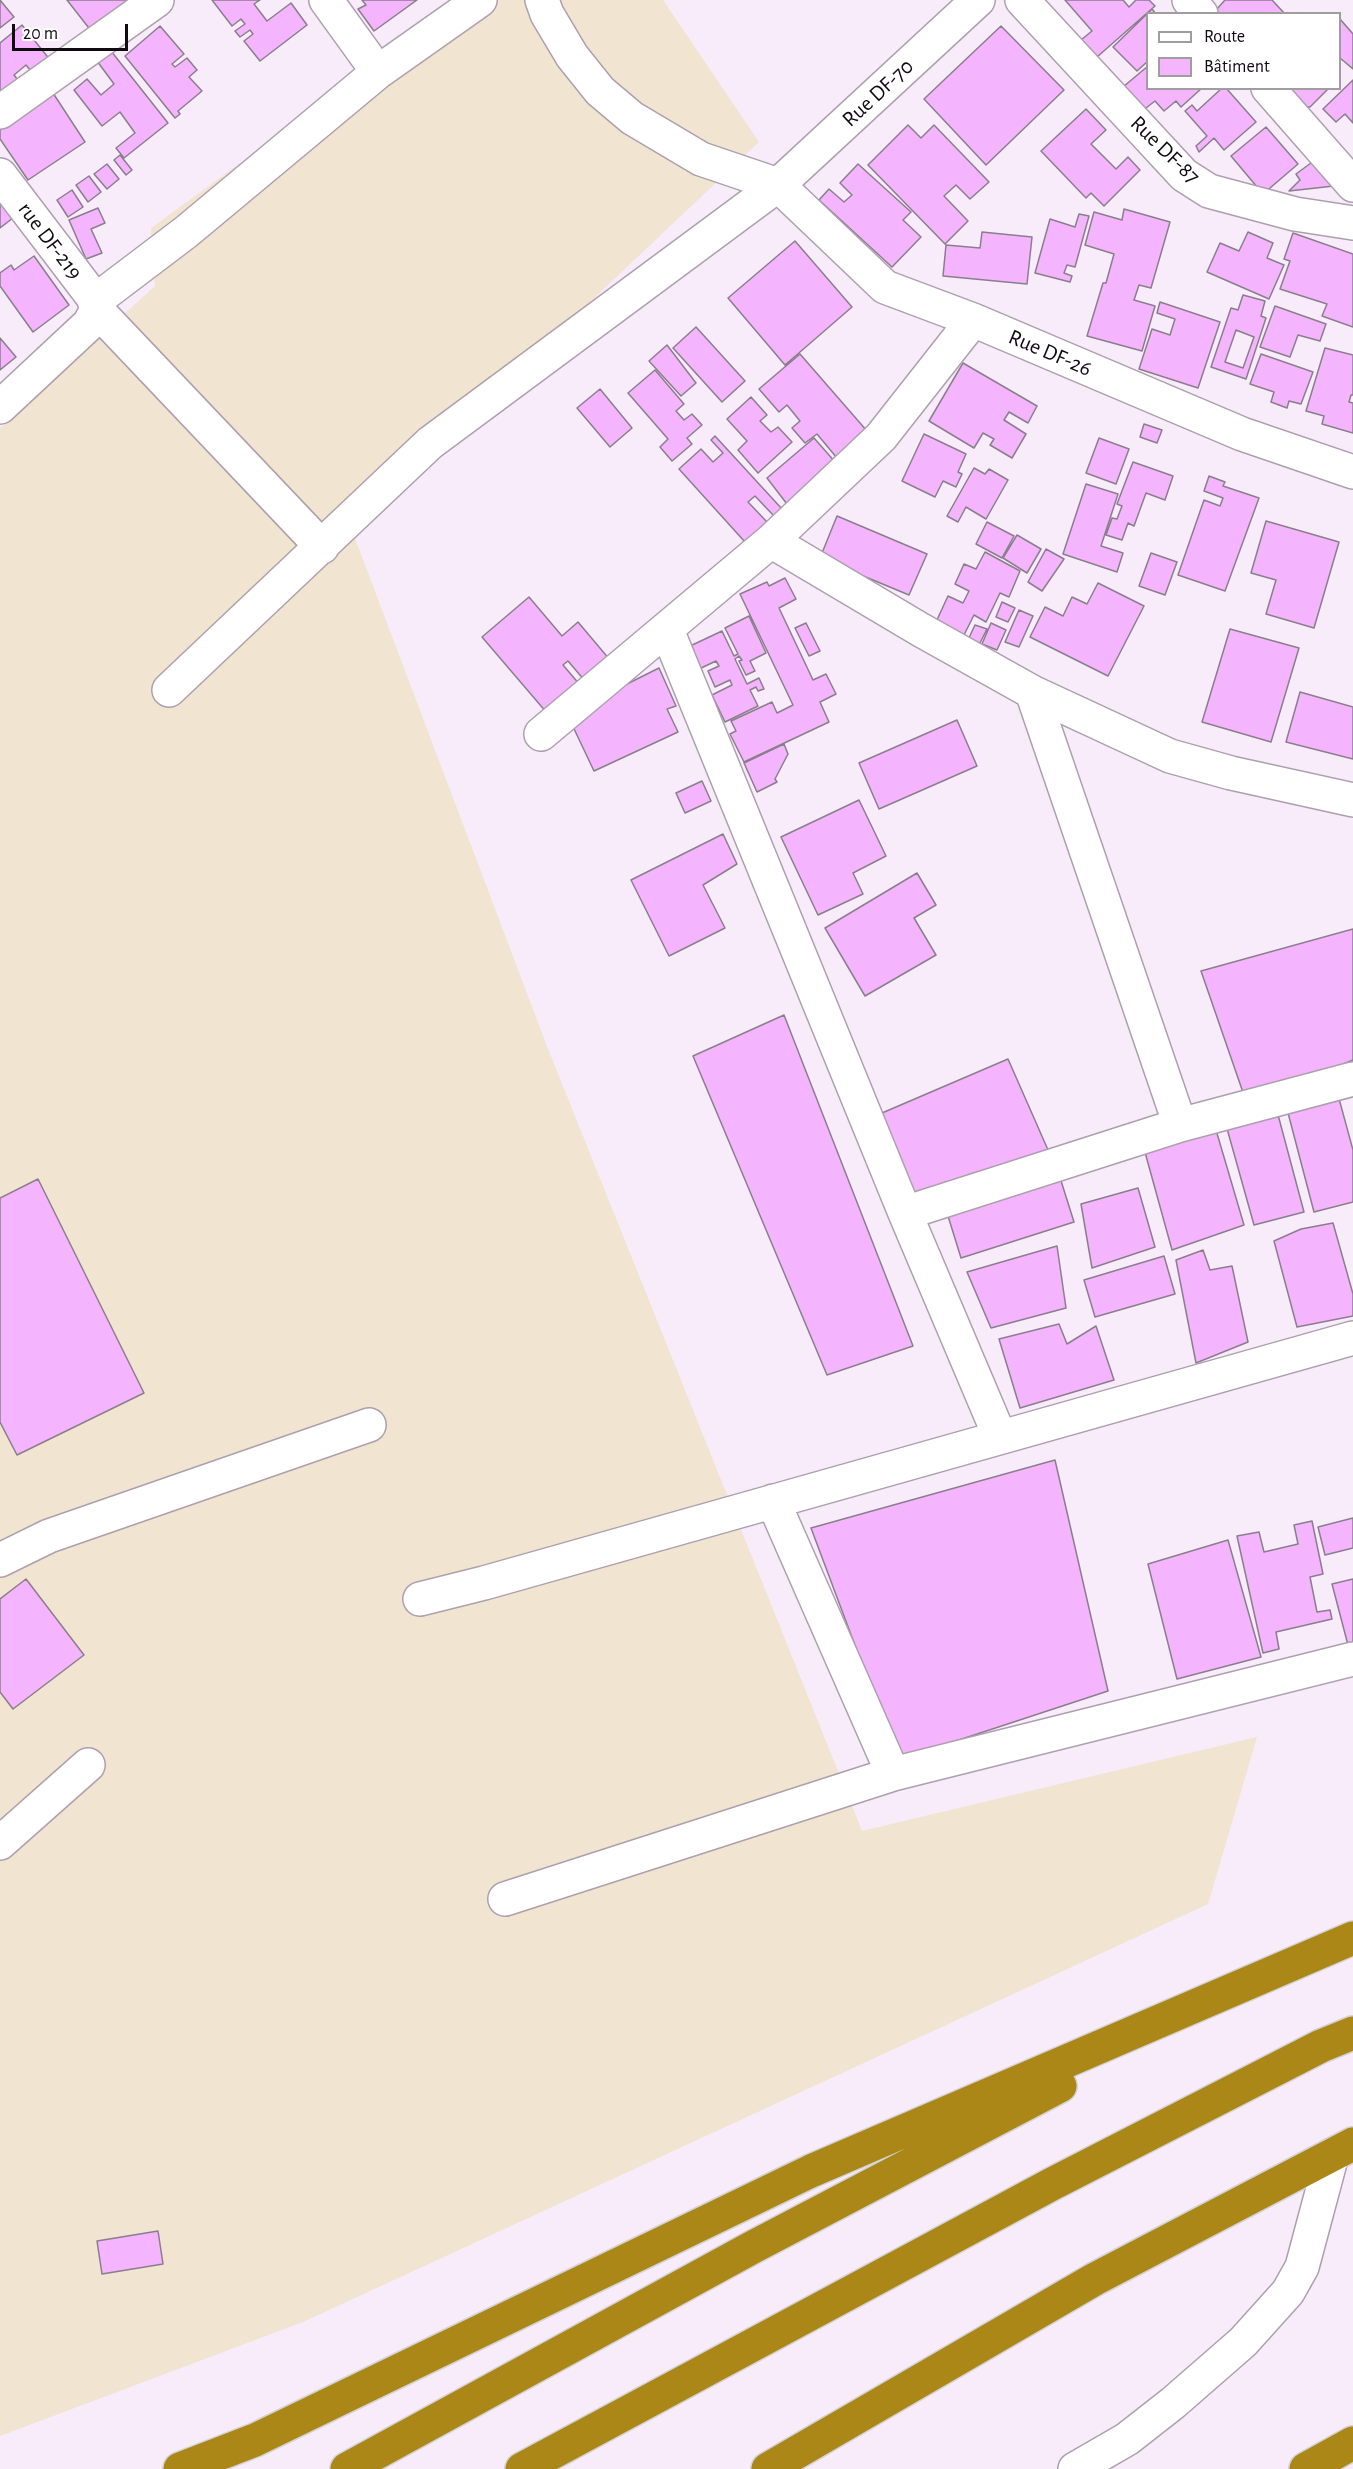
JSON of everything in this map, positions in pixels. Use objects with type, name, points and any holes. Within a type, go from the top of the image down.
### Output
[{"type":"highway","points":[[180,2469],[266,2434],[811,2171],[1353,1938]]},
{"type":"highway","points":[[347,2469],[753,2247],[1282,1969]]},
{"type":"highway","points":[[522,2469],[1052,2184],[1353,2032]]},
{"type":"highway","points":[[768,2469],[1095,2280],[1342,2150]]},
{"type":"highway","points":[[1306,2469],[1353,2443]]},
{"type":"street","points":[[0,112],[157,0]]},
{"type":"street","points":[[326,0],[378,72]]},
{"type":"street","points":[[0,407],[89,324],[96,305],[378,72],[480,0]]},
{"type":"street","points":[[542,0],[547,14],[572,56],[600,91],[632,118],[701,159],[778,185]]},
{"type":"street","name":"Rue DF-70","points":[[169,690],[430,443],[778,185],[978,0]]},
{"type":"street","name":"Rue DF-87","points":[[1022,0],[1184,175],[1209,191],[1295,214],[1353,223]]},
{"type":"street","points":[[1189,0],[1199,12]]},
{"type":"street","points":[[1270,90],[1353,185]]},
{"type":"street","name":"rue DF-219","points":[[0,175],[96,305],[322,547]]},
{"type":"street","name":"Rue DF-26","points":[[778,185],[885,287],[973,320],[1242,434],[1353,472]]},
{"type":"street","points":[[541,734],[771,541],[881,437],[973,320]]},
{"type":"street","points":[[771,541],[921,630],[1032,692],[1170,756],[1231,773],[1353,800]]},
{"type":"street","points":[[667,630],[905,1213],[1000,1437]]},
{"type":"street","points":[[1032,692],[1180,1125]]},
{"type":"street","points":[[905,1213],[1180,1125],[1353,1079]]},
{"type":"street","points":[[420,1599],[484,1583],[1353,1338]]},
{"type":"street","points":[[0,1560],[49,1536],[369,1425]]},
{"type":"street","points":[[773,1501],[893,1774]]},
{"type":"street","points":[[505,1899],[893,1774],[1353,1659]]},
{"type":"street","points":[[0,1843],[88,1765]]},
{"type":"street","points":[[1075,2469],[1127,2439],[1173,2403],[1243,2342],[1288,2292],[1302,2267],[1342,2150]]},
{"type":"shaded area","points":[[464,0],[663,0],[759,142],[351,528],[548,1049],[862,1831],[1257,1737],[1208,1904],[303,2322],[0,2436],[0,428],[155,286],[151,228]]},
{"type":"building","points":[[0,0],[14,17],[0,28]]},
{"type":"building","points":[[67,0],[132,0],[92,32]]},
{"type":"building","points":[[212,0],[260,0],[254,4],[267,21],[291,3],[307,25],[260,61],[244,41],[253,34],[250,30],[240,37],[235,31],[245,24],[241,19],[232,26]]},
{"type":"building","points":[[362,0],[417,0],[374,31],[358,9],[366,5]]},
{"type":"building","points":[[1065,0],[1123,0],[1129,7],[1136,0],[1149,0],[1155,6],[1097,57],[1081,40],[1092,31]]},
{"type":"building","points":[[1225,0],[1272,0],[1283,12],[1218,12],[1216,10]]},
{"type":"building","points":[[1146,15],[1146,63],[1137,71],[1113,47]]},
{"type":"building","points":[[1341,20],[1353,34],[1353,69],[1341,59]]},
{"type":"building","points":[[22,25],[51,61],[34,75],[26,65],[14,75],[21,84],[0,101],[0,43]]},
{"type":"building","points":[[160,26],[184,54],[172,64],[175,67],[187,58],[197,70],[189,77],[202,91],[178,111],[180,114],[175,118],[125,56]]},
{"type":"building","points":[[1001,26],[1064,90],[986,165],[924,99]]},
{"type":"building","points":[[111,51],[168,123],[124,158],[116,148],[135,133],[120,112],[102,126],[74,90],[87,79],[101,95],[114,84],[97,61]]},
{"type":"building","points":[[1146,68],[1146,90],[1200,90],[1181,107],[1176,101],[1164,111],[1155,101],[1137,115],[1117,92]]},
{"type":"building","points":[[1353,80],[1353,123],[1345,114],[1336,122],[1323,109]]},
{"type":"building","points":[[1220,90],[1228,90],[1256,122],[1224,150],[1214,138],[1199,152],[1196,146],[1207,136],[1185,111],[1192,105],[1197,111]]},
{"type":"building","points":[[1278,90],[1327,90],[1310,107],[1285,106]]},
{"type":"building","points":[[53,93],[85,142],[28,180],[0,139],[0,130]]},
{"type":"building","points":[[1086,109],[1106,130],[1091,144],[1116,169],[1128,157],[1140,170],[1104,206],[1091,193],[1086,198],[1041,151]]},
{"type":"building","points":[[908,125],[921,138],[934,125],[989,182],[970,199],[956,185],[944,196],[968,221],[945,244],[868,165]]},
{"type":"building","points":[[1266,127],[1298,164],[1263,194],[1231,156]]},
{"type":"building","points":[[120,155],[132,170],[126,175],[114,160]]},
{"type":"building","points":[[1315,160],[1343,185],[1289,191],[1300,180],[1296,174]]},
{"type":"building","points":[[107,164],[119,179],[107,189],[94,174]]},
{"type":"building","points":[[858,164],[911,212],[903,220],[921,237],[892,267],[819,200],[829,189],[844,202],[852,195],[840,183]]},
{"type":"building","points":[[89,176],[101,192],[88,202],[76,185]]},
{"type":"building","points":[[72,190],[83,207],[68,217],[57,200]]},
{"type":"building","points":[[0,199],[13,218],[0,228]]},
{"type":"building","points":[[98,208],[105,223],[91,229],[102,253],[86,259],[69,220]]},
{"type":"building","points":[[1124,209],[1170,222],[1151,288],[1139,285],[1134,300],[1155,306],[1142,351],[1087,336],[1114,254],[1085,245],[1094,212],[1122,220]]},
{"type":"building","points":[[1079,214],[1089,216],[1075,267],[1067,265],[1064,273],[1072,276],[1070,282],[1035,273],[1050,219],[1075,227]]},
{"type":"building","points":[[982,232],[1032,237],[1027,284],[943,276],[946,245],[980,248]]},
{"type":"building","points":[[1248,232],[1273,243],[1267,258],[1284,265],[1269,299],[1207,272],[1220,243],[1239,251]]},
{"type":"building","points":[[1293,233],[1353,254],[1353,327],[1322,316],[1327,304],[1280,289],[1290,261],[1284,259]]},
{"type":"building","points":[[795,241],[852,307],[785,365],[728,298]]},
{"type":"building","points":[[34,256],[69,305],[33,332],[0,286],[0,273],[11,265],[14,270]]},
{"type":"building","points":[[1243,295],[1265,301],[1261,316],[1266,318],[1246,379],[1211,367],[1231,308],[1238,310]],"holes":[[[1236,330],[1254,337],[1243,368],[1225,362]]]},
{"type":"building","points":[[1160,302],[1220,322],[1198,388],[1139,369],[1152,329],[1170,335],[1175,319],[1157,313]]},
{"type":"building","points":[[1275,306],[1326,324],[1320,341],[1298,335],[1290,357],[1260,347]]},
{"type":"building","points":[[696,327],[745,381],[722,402],[673,348]]},
{"type":"building","points":[[0,338],[16,357],[0,370]]},
{"type":"building","points":[[667,345],[696,383],[681,396],[649,361]]},
{"type":"building","points":[[1325,348],[1353,355],[1353,395],[1349,402],[1353,403],[1353,433],[1322,424],[1324,416],[1306,411]]},
{"type":"building","points":[[800,354],[867,431],[837,458],[817,434],[805,443],[792,428],[800,421],[787,405],[779,412],[759,389]]},
{"type":"building","points":[[1261,354],[1313,372],[1301,404],[1289,401],[1287,408],[1271,402],[1274,392],[1250,384]]},
{"type":"building","points":[[963,363],[1037,406],[1028,423],[1009,412],[1004,420],[1026,434],[1012,458],[990,445],[994,439],[983,433],[974,448],[929,421]]},
{"type":"building","points":[[655,370],[684,404],[676,411],[684,420],[692,414],[702,425],[687,438],[692,444],[672,461],[660,447],[668,439],[628,393]]},
{"type":"building","points":[[600,389],[632,428],[610,447],[577,408]]},
{"type":"building","points":[[751,397],[767,415],[760,421],[771,432],[778,427],[792,442],[758,473],[738,450],[747,441],[727,419]]},
{"type":"building","points":[[1144,424],[1162,430],[1157,443],[1140,437]]},
{"type":"building","points":[[924,434],[966,454],[958,472],[962,474],[956,487],[943,481],[935,497],[902,481]]},
{"type":"building","points":[[715,436],[782,509],[774,516],[755,496],[748,502],[767,522],[745,542],[679,469],[701,449],[713,462],[723,453],[711,440]]},
{"type":"building","points":[[814,438],[836,463],[787,504],[767,478]]},
{"type":"building","points":[[1099,438],[1129,449],[1116,484],[1086,473]]},
{"type":"building","points":[[1133,462],[1173,476],[1165,500],[1146,493],[1134,526],[1128,523],[1122,540],[1106,535],[1112,518],[1117,519],[1122,506],[1117,504]]},
{"type":"building","points":[[974,468],[985,474],[989,469],[1008,480],[986,519],[966,507],[958,522],[947,516]]},
{"type":"building","points":[[1209,476],[1225,482],[1223,486],[1259,498],[1225,591],[1178,575],[1204,500],[1220,506],[1223,498],[1204,491]]},
{"type":"building","points":[[1086,484],[1118,494],[1101,546],[1123,553],[1117,572],[1063,554]]},
{"type":"building","points":[[837,516],[927,554],[909,595],[820,558]]},
{"type":"building","points":[[1266,521],[1339,542],[1314,628],[1266,614],[1276,580],[1251,573]]},
{"type":"building","points":[[987,522],[1014,536],[1002,558],[976,544]]},
{"type":"building","points":[[1017,535],[1041,549],[1027,573],[1003,558]]},
{"type":"building","points":[[1046,549],[1064,559],[1042,591],[1028,582]]},
{"type":"building","points":[[985,552],[1020,571],[1009,597],[1000,593],[986,622],[974,615],[964,635],[936,622],[948,596],[963,603],[969,591],[955,584],[964,564],[976,569]]},
{"type":"building","points":[[1151,553],[1177,562],[1165,595],[1139,586]]},
{"type":"building","points":[[785,578],[796,599],[779,608],[813,680],[826,674],[836,694],[820,702],[829,722],[744,762],[730,734],[736,731],[731,721],[772,702],[777,713],[793,705],[740,594],[767,582],[769,586]]},
{"type":"building","points":[[1098,583],[1144,606],[1108,676],[1030,637],[1045,607],[1063,616],[1072,597],[1087,604]]},
{"type":"building","points":[[529,597],[562,636],[578,622],[610,660],[585,681],[568,661],[563,665],[580,685],[547,713],[482,637]]},
{"type":"building","points":[[1002,602],[1015,608],[1008,622],[996,617]]},
{"type":"building","points":[[1019,610],[1033,616],[1019,647],[1005,642]]},
{"type":"building","points":[[749,616],[766,653],[750,661],[755,671],[746,675],[739,661],[742,660],[739,656],[735,659],[747,684],[759,678],[764,689],[758,691],[756,687],[750,690],[758,706],[725,722],[712,695],[732,685],[730,680],[715,687],[708,671],[719,666],[716,661],[699,669],[688,647],[722,631],[734,656],[738,654],[725,628]]},
{"type":"building","points":[[806,623],[820,651],[809,656],[795,628]]},
{"type":"building","points":[[991,623],[1006,630],[997,650],[982,644]]},
{"type":"building","points":[[975,625],[987,629],[978,647],[967,642]]},
{"type":"building","points":[[1230,629],[1299,648],[1271,742],[1202,722]]},
{"type":"building","points":[[659,668],[676,706],[667,709],[678,732],[594,771],[567,714]]},
{"type":"building","points":[[1300,692],[1353,707],[1353,759],[1286,742]]},
{"type":"building","points":[[957,720],[977,766],[879,809],[859,763]]},
{"type":"building","points":[[784,744],[788,754],[775,779],[777,782],[757,792],[744,763]]},
{"type":"building","points":[[702,781],[711,801],[685,813],[676,793]]},
{"type":"building","points":[[859,800],[886,856],[853,873],[863,894],[818,915],[781,837]]},
{"type":"building","points":[[723,834],[737,864],[703,885],[725,928],[669,956],[631,880]]},
{"type":"building","points":[[917,873],[936,905],[914,918],[936,955],[865,996],[825,928]]},
{"type":"building","points":[[1353,929],[1353,1060],[1247,1104],[1201,971]]},
{"type":"building","points":[[784,1015],[913,1346],[827,1375],[693,1056]]},
{"type":"building","points":[[1008,1059],[1052,1159],[909,1206],[875,1116]]},
{"type":"building","points":[[1338,1095],[1353,1150],[1353,1202],[1314,1212],[1287,1109]]},
{"type":"building","points":[[1277,1111],[1304,1212],[1254,1225],[1226,1125]]},
{"type":"building","points":[[1216,1130],[1244,1225],[1172,1250],[1143,1145]]},
{"type":"building","points":[[1057,1168],[1074,1222],[961,1258],[944,1203]]},
{"type":"building","points":[[38,1179],[144,1393],[17,1455],[0,1422],[0,1198]]},
{"type":"building","points":[[1138,1188],[1155,1247],[1092,1268],[1081,1204]]},
{"type":"building","points":[[1333,1223],[1353,1294],[1353,1316],[1297,1327],[1274,1241],[1301,1229]]},
{"type":"building","points":[[1057,1246],[1066,1308],[991,1328],[967,1272]]},
{"type":"building","points":[[1203,1250],[1210,1270],[1232,1266],[1248,1342],[1196,1363],[1176,1260]]},
{"type":"building","points":[[1164,1256],[1175,1294],[1095,1317],[1084,1280]]},
{"type":"building","points":[[1059,1324],[1067,1344],[1096,1326],[1114,1380],[1020,1408],[999,1339]]},
{"type":"building","points":[[1055,1460],[1108,1691],[898,1760],[811,1528]]},
{"type":"building","points":[[1353,1518],[1353,1548],[1325,1555],[1318,1527]]},
{"type":"building","points":[[1312,1521],[1323,1574],[1310,1577],[1317,1612],[1330,1610],[1332,1619],[1276,1632],[1279,1649],[1263,1653],[1237,1536],[1259,1532],[1264,1552],[1298,1544],[1294,1525]]},
{"type":"building","points":[[1228,1540],[1261,1657],[1177,1679],[1148,1564]]},
{"type":"building","points":[[26,1579],[84,1655],[13,1709],[0,1692],[0,1599]]},
{"type":"building","points":[[1353,1579],[1353,1643],[1348,1645],[1332,1584]]},
{"type":"building","points":[[158,2231],[163,2264],[102,2274],[97,2241]]}]
